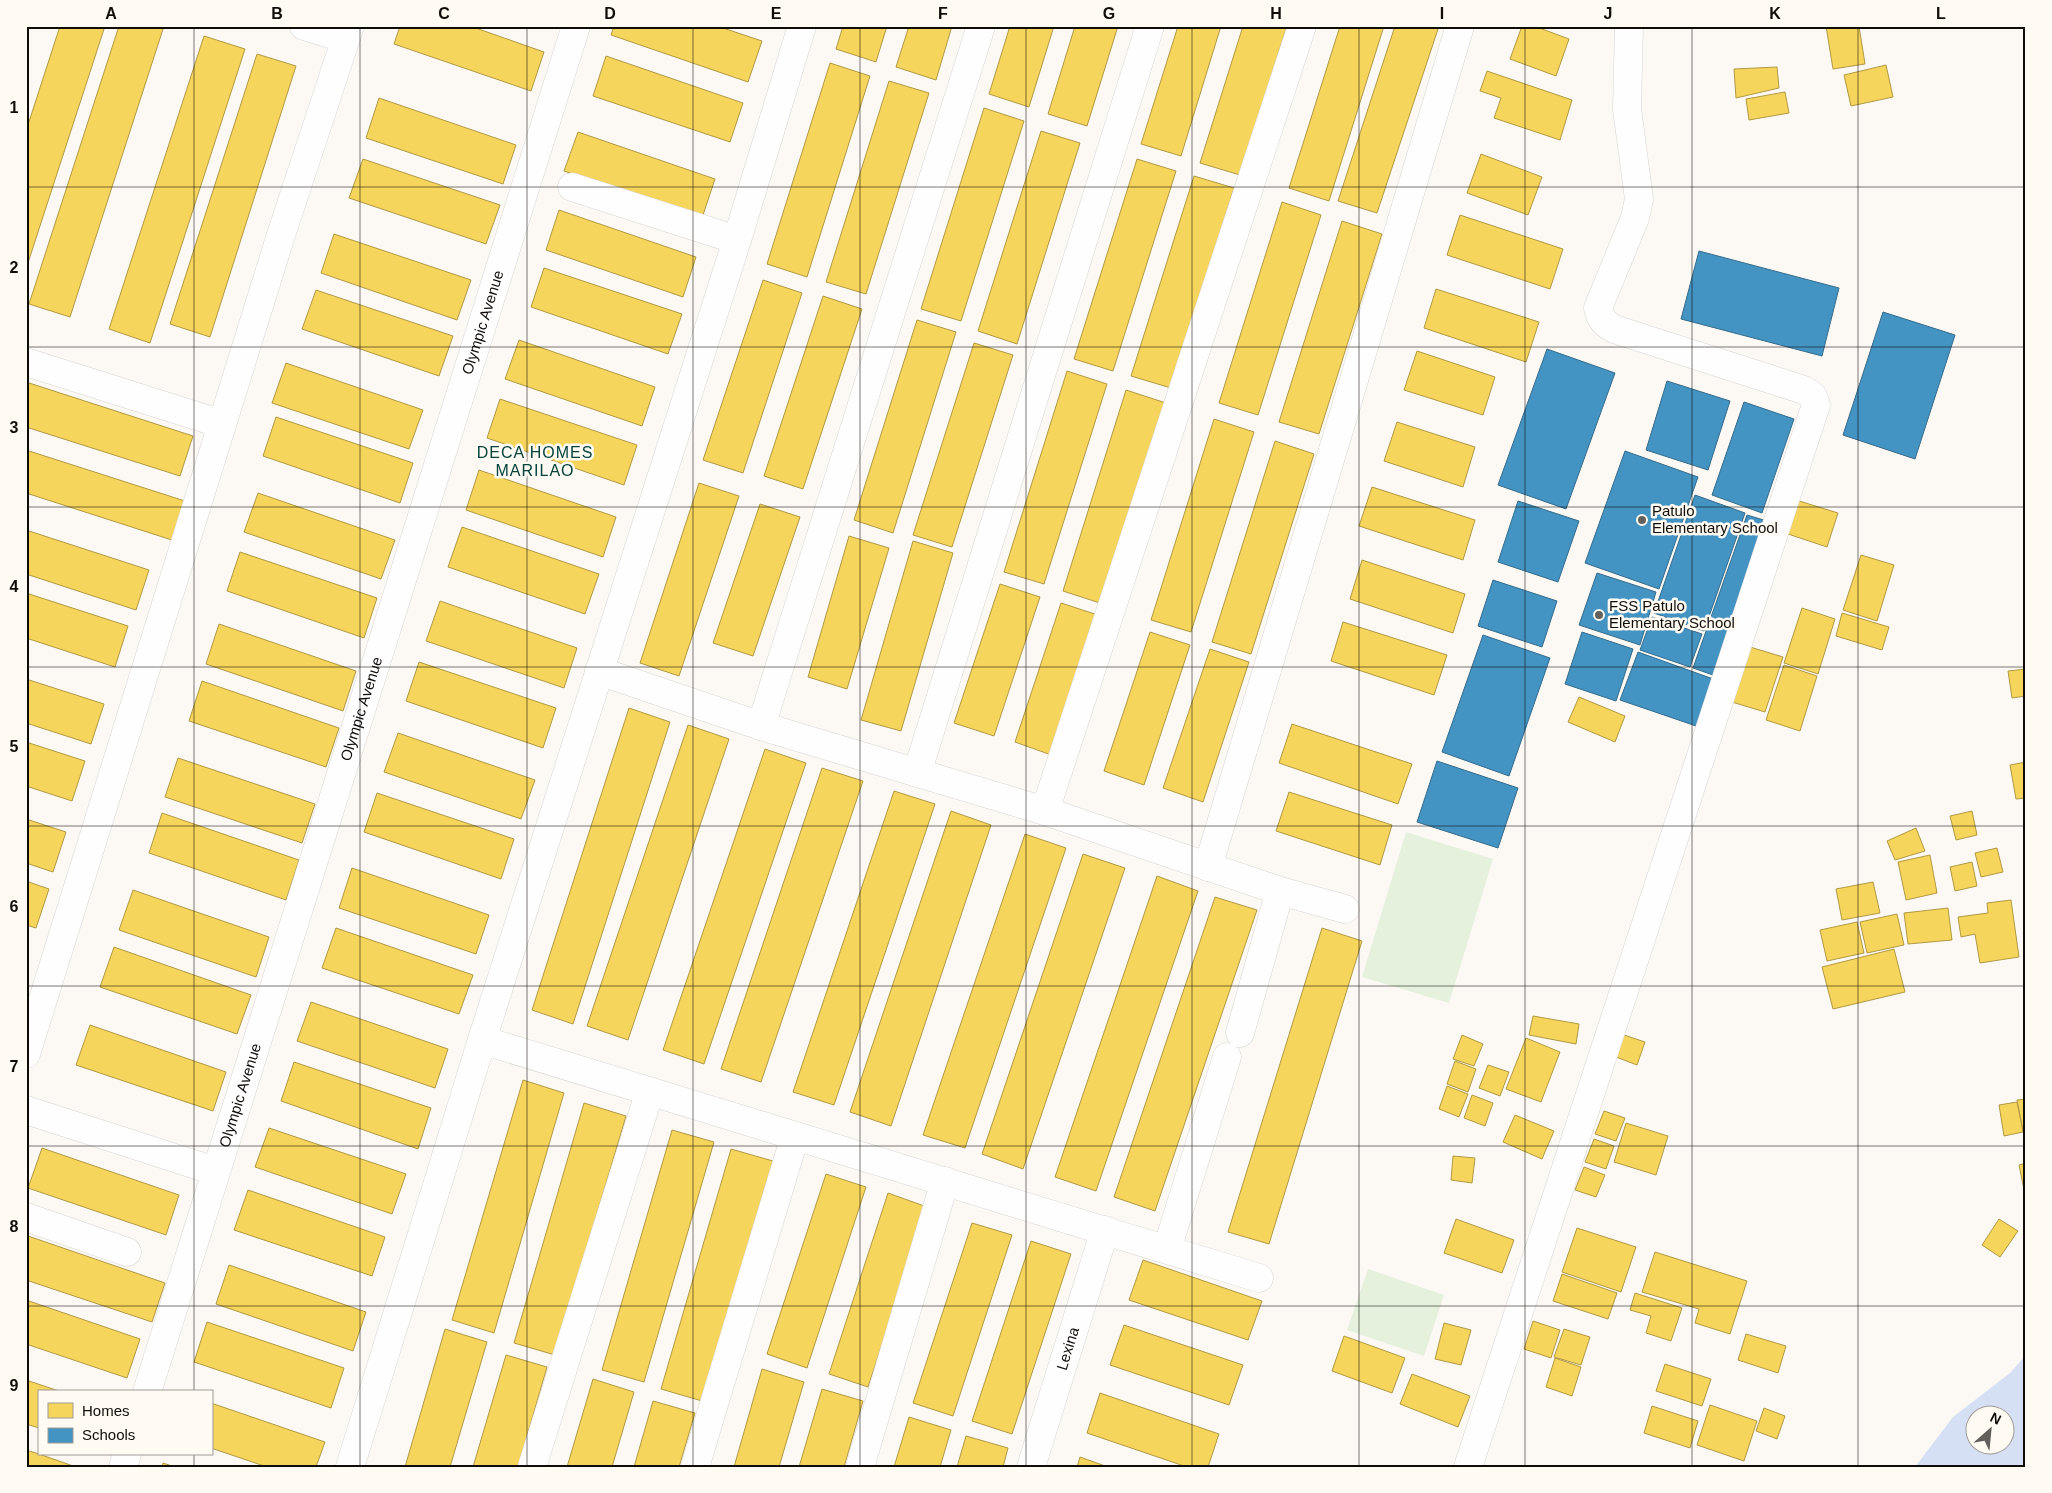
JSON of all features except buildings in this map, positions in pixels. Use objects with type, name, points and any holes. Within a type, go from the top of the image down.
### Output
[{"type":"street","points":[[26,1054],[281,235],[348,33],[304,26]]},
{"type":"street","name":"Olympic Avenue","points":[[148,1390],[576,26]]},
{"type":"street","points":[[350,1467],[598,672],[737,240],[802,26]]},
{"type":"street","points":[[762,726],[981,26]]},
{"type":"street","points":[[917,773],[1150,26]]},
{"type":"street","points":[[1045,811],[1302,26]]},
{"type":"street","points":[[1208,867],[1460,26]]},
{"type":"street","points":[[1468,1467],[1816,405],[1813,396],[1804,390],[1614,329],[1604,323],[1599,315],[1598,308],[1635,218],[1638,199],[1638,180],[1627,109],[1629,26]]},
{"type":"street","points":[[572,187],[737,240]]},
{"type":"street","points":[[26,362],[222,424]]},
{"type":"street","points":[[598,672],[762,726],[1045,811],[1208,867],[1345,909]]},
{"type":"street","points":[[1240,1033],[1280,890]]},
{"type":"street","points":[[482,1040],[1259,1278]]},
{"type":"street","points":[[1167,1249],[1227,1057]]},
{"type":"street","points":[[532,1467],[650,1091]]},
{"type":"street","points":[[26,1110],[215,1171]]},
{"type":"street","points":[[695,1467],[795,1136]]},
{"type":"street","points":[[860,1467],[945,1182]]},
{"type":"street","points":[[26,1217],[126,1252]]},
{"type":"street","name":"Lexina","points":[[1031,1467],[1105,1230]]},
{"type":"green space","points":[[1406,832],[1493,859],[1449,1003],[1362,977]]},
{"type":"green space","points":[[1368,1269],[1444,1295],[1424,1356],[1347,1330]]},
{"type":"water","points":[[2026,1355],[2026,1467],[1915,1467],[1953,1417],[1964,1409],[1964,1456],[2014,1456],[2014,1406],[1967,1406],[2010,1373]]},
{"type":"place","name":"Patulo Elementary School","points":[[1642,520]]},
{"type":"place","name":"FSS Patulo Elementary School","points":[[1599,615]]},
{"type":"district","name":"DECA HOMES MARILAO","points":[[535,461]]}]
